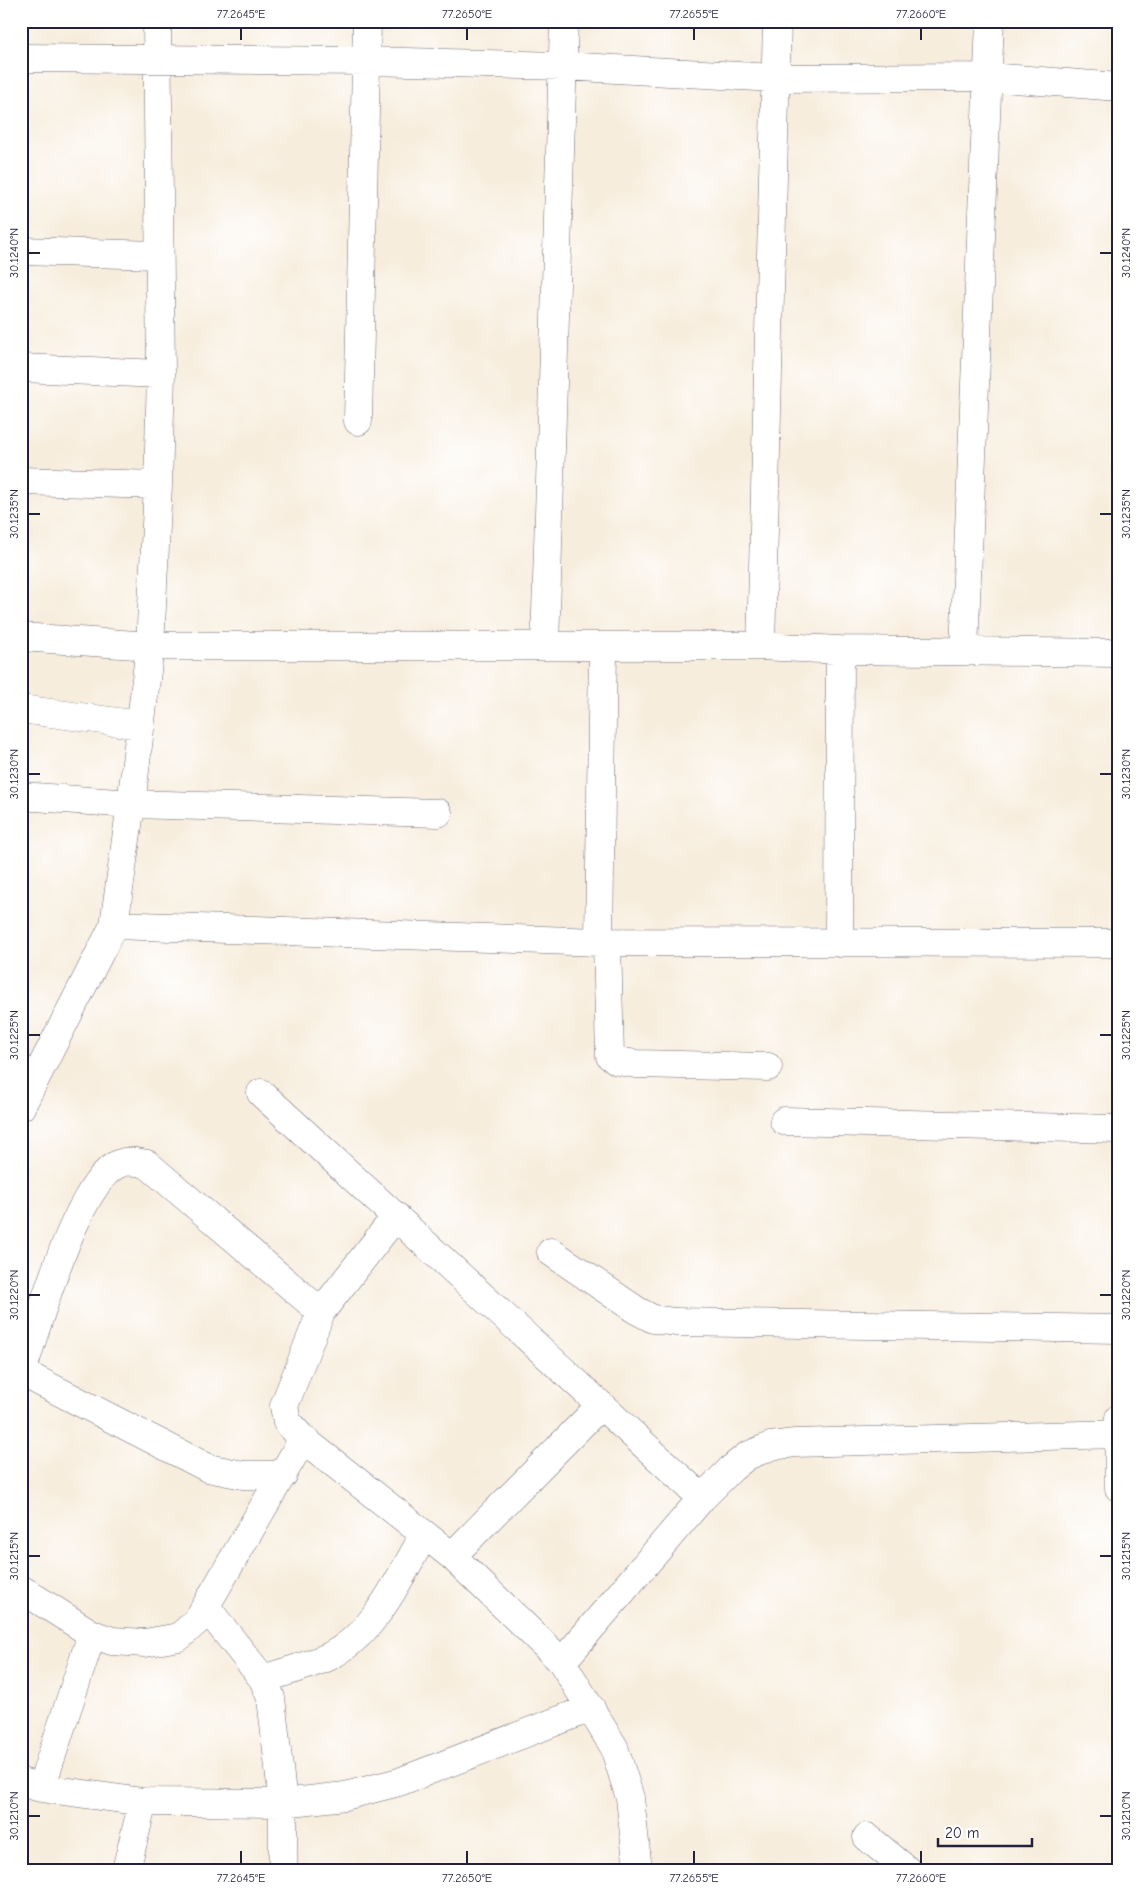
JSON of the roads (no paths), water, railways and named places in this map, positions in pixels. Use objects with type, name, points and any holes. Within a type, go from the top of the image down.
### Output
[{"type":"street","points":[[21,1107],[28,1079],[114,925],[131,804],[150,646],[158,485],[161,374],[158,254],[157,21]]},
{"type":"street","points":[[358,421],[367,21]]},
{"type":"street","points":[[545,646],[564,21]]},
{"type":"street","points":[[761,646],[777,21]]},
{"type":"street","points":[[964,650],[990,21]]},
{"type":"street","points":[[21,58],[367,61],[563,66],[776,78],[989,77],[1119,87]]},
{"type":"street","points":[[21,251],[158,254]]},
{"type":"street","points":[[21,368],[161,374]]},
{"type":"street","points":[[21,481],[158,485]]},
{"type":"street","points":[[21,637],[150,646],[761,646],[840,650],[1119,653]]},
{"type":"street","points":[[603,647],[603,942],[610,1056],[618,1061],[636,1064],[768,1067]]},
{"type":"street","points":[[839,943],[840,650]]},
{"type":"street","points":[[21,709],[140,725]]},
{"type":"street","points":[[21,796],[131,804],[438,813]]},
{"type":"street","points":[[114,925],[603,942],[1119,944]]},
{"type":"street","points":[[261,1093],[702,1498]]},
{"type":"street","points":[[784,1121],[1119,1129]]},
{"type":"street","points":[[283,1475],[243,1475],[208,1468],[21,1372],[72,1226],[88,1194],[119,1163],[134,1161],[147,1164],[321,1312]]},
{"type":"street","points":[[396,1216],[321,1312],[284,1406],[287,1422],[303,1439],[452,1556],[562,1662],[614,1747],[630,1798],[631,1867]]},
{"type":"street","points":[[551,1252],[636,1310],[653,1319],[675,1322],[1119,1329]]},
{"type":"street","points":[[452,1556],[601,1405]]},
{"type":"street","points":[[562,1662],[702,1498],[747,1456],[772,1446],[796,1443],[1118,1426],[1119,1488]]},
{"type":"street","points":[[21,1589],[92,1634],[112,1641],[145,1644],[179,1637],[197,1620],[206,1608],[303,1439]]},
{"type":"street","points":[[263,1679],[328,1656],[361,1632],[376,1615],[424,1534]]},
{"type":"street","points":[[206,1608],[263,1679],[271,1698],[284,1803],[282,1870]]},
{"type":"street","points":[[92,1634],[31,1785],[143,1802],[284,1803],[345,1796],[399,1782],[591,1708]]},
{"type":"street","points":[[126,1870],[143,1802]]},
{"type":"street","points":[[868,1837],[907,1870]]}]
